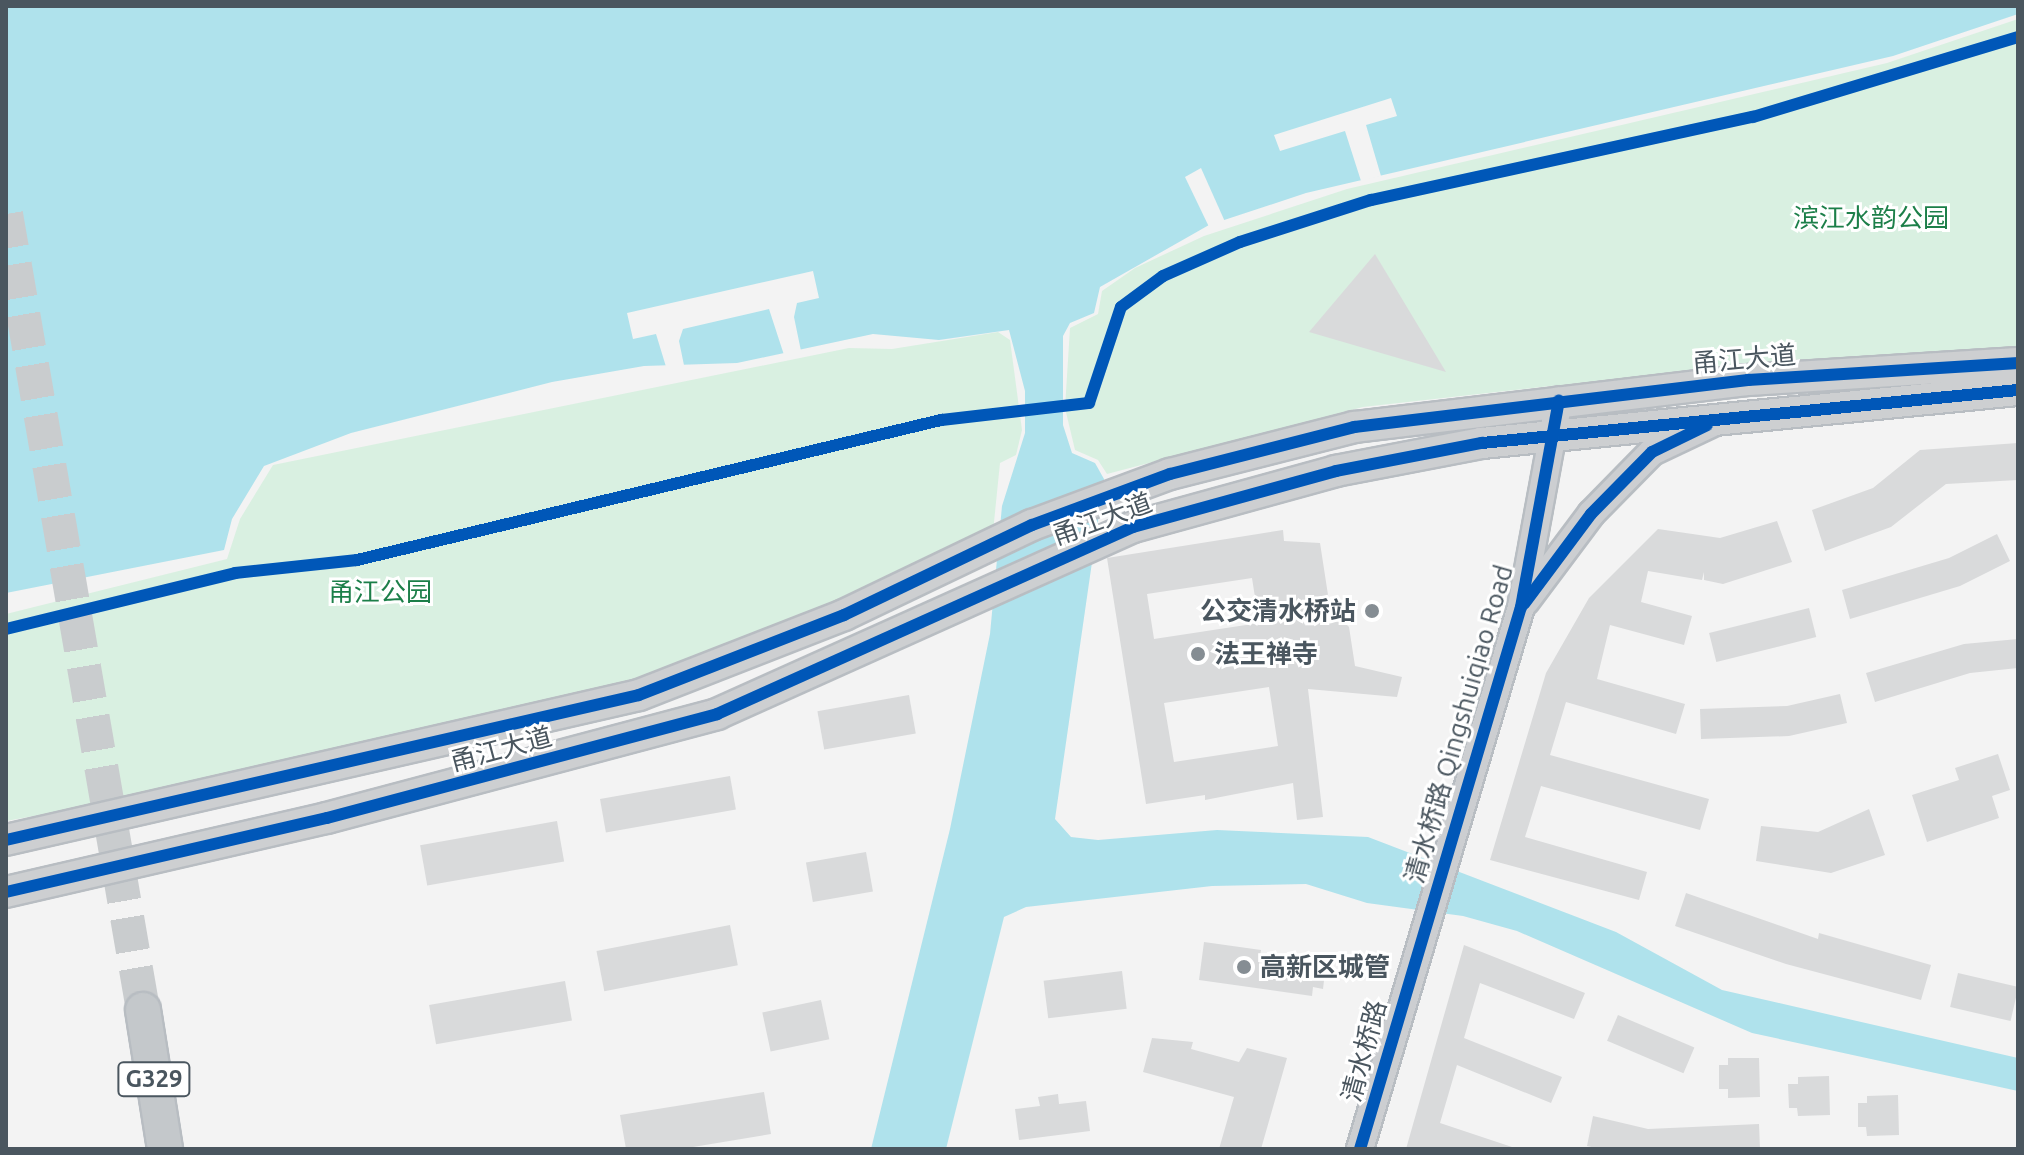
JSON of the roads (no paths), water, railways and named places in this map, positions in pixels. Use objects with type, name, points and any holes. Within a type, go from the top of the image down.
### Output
[{"type":"highway","name":"G329","points":[[143,1010],[165,1149]]},
{"type":"main road","name":"甬江大道","points":[[6,840],[639,695],[844,615],[1032,525],[1170,474],[1354,427],[1559,400],[1748,380],[2018,363]]},
{"type":"main road","name":"甬江大道","points":[[6,892],[327,818],[717,714],[1133,527],[1336,471],[1553,435],[2018,390]]},
{"type":"street","name":"清水桥路 Qingshuiqiao Road","points":[[1410,964],[1521,607],[1559,400]]},
{"type":"street","points":[[1521,607],[1591,514],[1652,452],[1720,419]]},
{"type":"street","name":"清水桥路","points":[[1360,1149],[1410,964]]},
{"type":"water","points":[[6,6],[2018,6],[2018,14],[1893,56],[1306,193],[1209,225],[1100,287],[1094,313],[1070,323],[1063,336],[1063,425],[1072,453],[1095,463],[1104,479],[1055,819],[1071,837],[1098,840],[1217,830],[1368,837],[1616,932],[1722,990],[2018,1058],[2018,1091],[1752,1033],[1517,931],[1463,916],[1367,903],[1306,884],[1212,886],[1026,907],[1004,917],[946,1149],[871,1149],[950,829],[990,634],[1002,506],[1025,433],[1025,391],[1009,330],[939,340],[873,334],[737,363],[644,366],[552,382],[351,433],[264,466],[232,519],[224,550],[6,593]]},
{"type":"tunnel","points":[[6,214],[143,1010]]},
{"type":"place","name":"公交清水桥站","points":[[1372,611]]},
{"type":"place","name":"法王禅寺","points":[[1198,654]]},
{"type":"place","name":"高新区城管","points":[[1244,967]]},
{"type":"park label","name":"滨江水韵公园","points":[[1871,218]]},
{"type":"park label","name":"甬江公园","points":[[380,592]]}]
